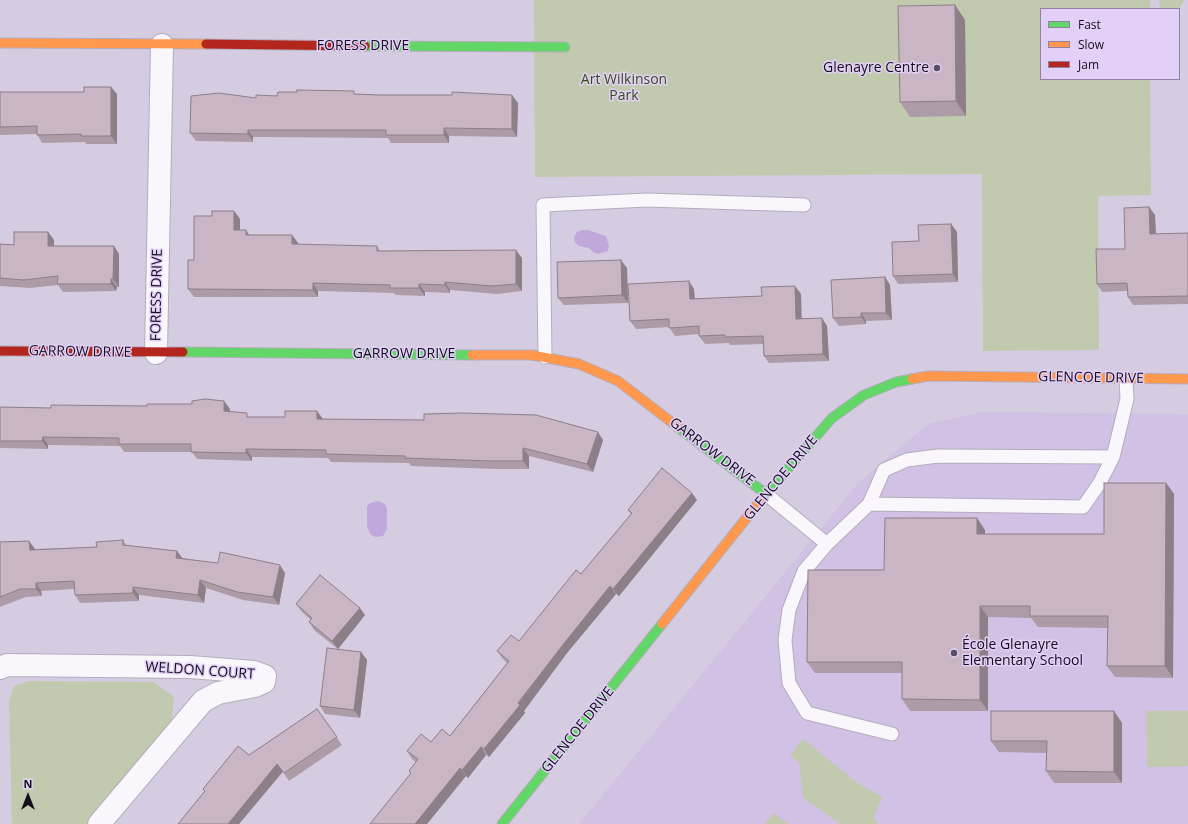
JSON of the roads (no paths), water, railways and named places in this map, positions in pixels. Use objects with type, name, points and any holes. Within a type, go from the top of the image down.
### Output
[{"type":"street","name":"FORESS DRIVE","points":[[0,43],[565,47]]},
{"type":"street","name":"FORESS DRIVE","points":[[156,352],[162,45]]},
{"type":"street","name":"GARROW DRIVE","points":[[0,351],[532,354],[579,364],[618,381],[766,494]]},
{"type":"street","name":"GLENCOE DRIVE","points":[[502,824],[766,494],[832,418],[864,395],[896,382],[928,376],[1188,379]]},
{"type":"street","name":"WELDON COURT","points":[[0,668],[7,665],[190,667],[254,672],[265,676],[264,682],[255,686],[218,693],[203,701],[100,824]]},
{"type":"lane","points":[[545,357],[543,205],[647,200],[804,205]]},
{"type":"lane","points":[[869,504],[1083,507],[1099,484],[1113,457],[1127,399],[1126,379]]},
{"type":"lane","points":[[892,734],[807,713],[789,683],[785,640],[789,610],[804,571],[828,544],[869,504],[884,470],[907,460],[938,456],[1113,457]]},
{"type":"lane","points":[[766,494],[828,544]]},
{"type":"place","name":"Glenayre Centre","points":[[937,68]]},
{"type":"place","name":"École Glenayre Elementary School","points":[[954,653]]},
{"type":"park label","name":"Art Wilkinson Park","points":[[624,88]]}]
